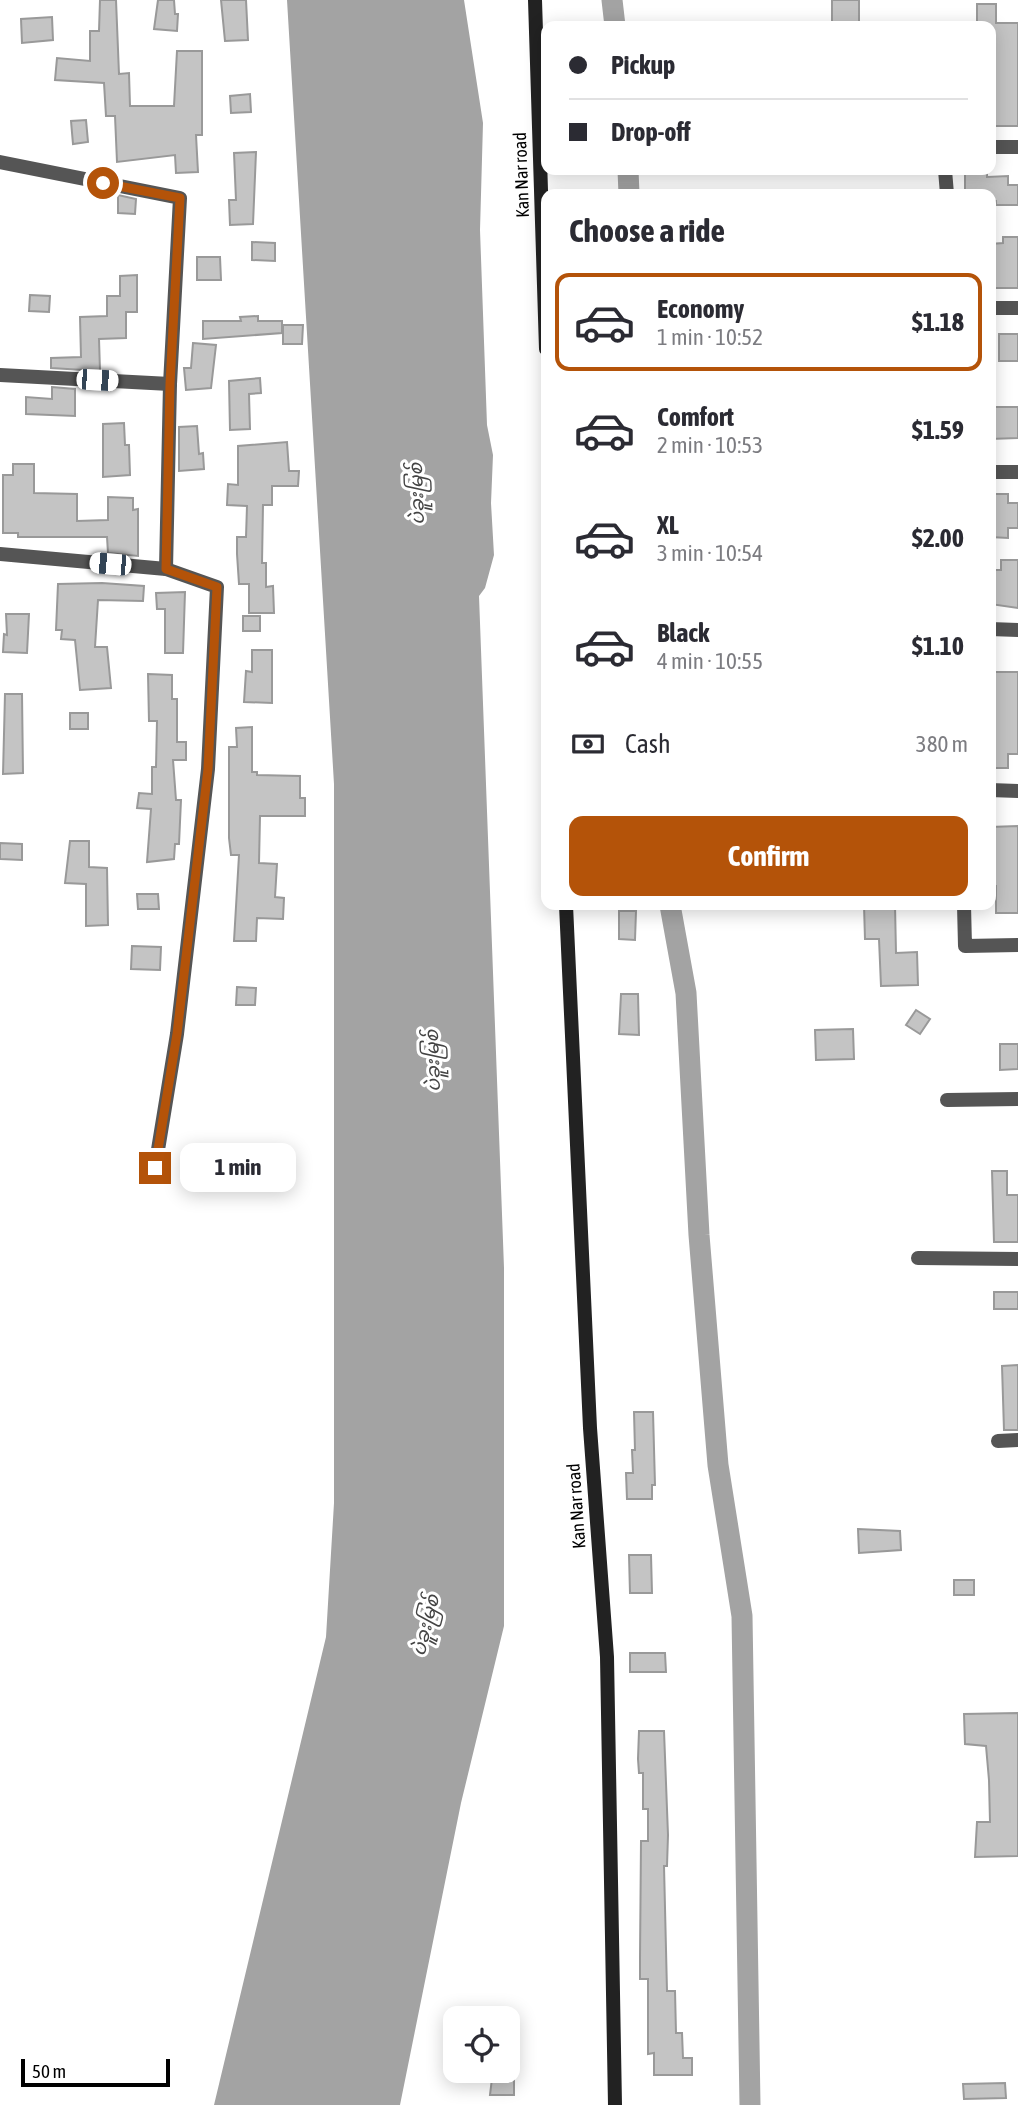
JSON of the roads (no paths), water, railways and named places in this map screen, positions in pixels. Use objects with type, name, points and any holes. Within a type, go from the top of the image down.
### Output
[{"type":"street","name":"Kan Nar road","points":[[535,0],[541,190]]},
{"type":"street","points":[[996,147],[1018,147]]},
{"type":"street","points":[[0,162],[180,198],[170,384],[166,569]]},
{"type":"street","points":[[996,308],[1018,308]]},
{"type":"street","points":[[0,375],[170,384]]},
{"type":"street","points":[[996,472],[1018,472]]},
{"type":"street","points":[[0,554],[166,569],[217,587],[208,769],[177,1034],[155,1168]]},
{"type":"street","points":[[996,629],[1018,630]]},
{"type":"street","points":[[996,790],[1018,791]]},
{"type":"street","name":"Kan Nar road","points":[[566,910],[590,1428],[607,1657],[615,2105]]},
{"type":"street","points":[[964,910],[965,946],[1018,945]]},
{"type":"street","points":[[947,1100],[1018,1099]]},
{"type":"street","points":[[918,1258],[1018,1259]]},
{"type":"street","points":[[998,1441],[1018,1440]]},
{"type":"water","name":"ပဲခူးမြစ်","points":[[287,0],[464,0],[483,123],[480,230],[487,425],[493,455],[491,503],[494,555],[485,588],[479,596],[504,1268],[504,1626],[461,1803],[400,2105],[214,2105],[326,1637],[334,1503],[334,784]]},
{"type":"waterway","points":[[612,0],[614,21]]},
{"type":"waterway","points":[[628,175],[629,189]]},
{"type":"waterway","points":[[671,910],[686,993],[699,1235],[718,1465],[742,1616],[750,2105]]}]
